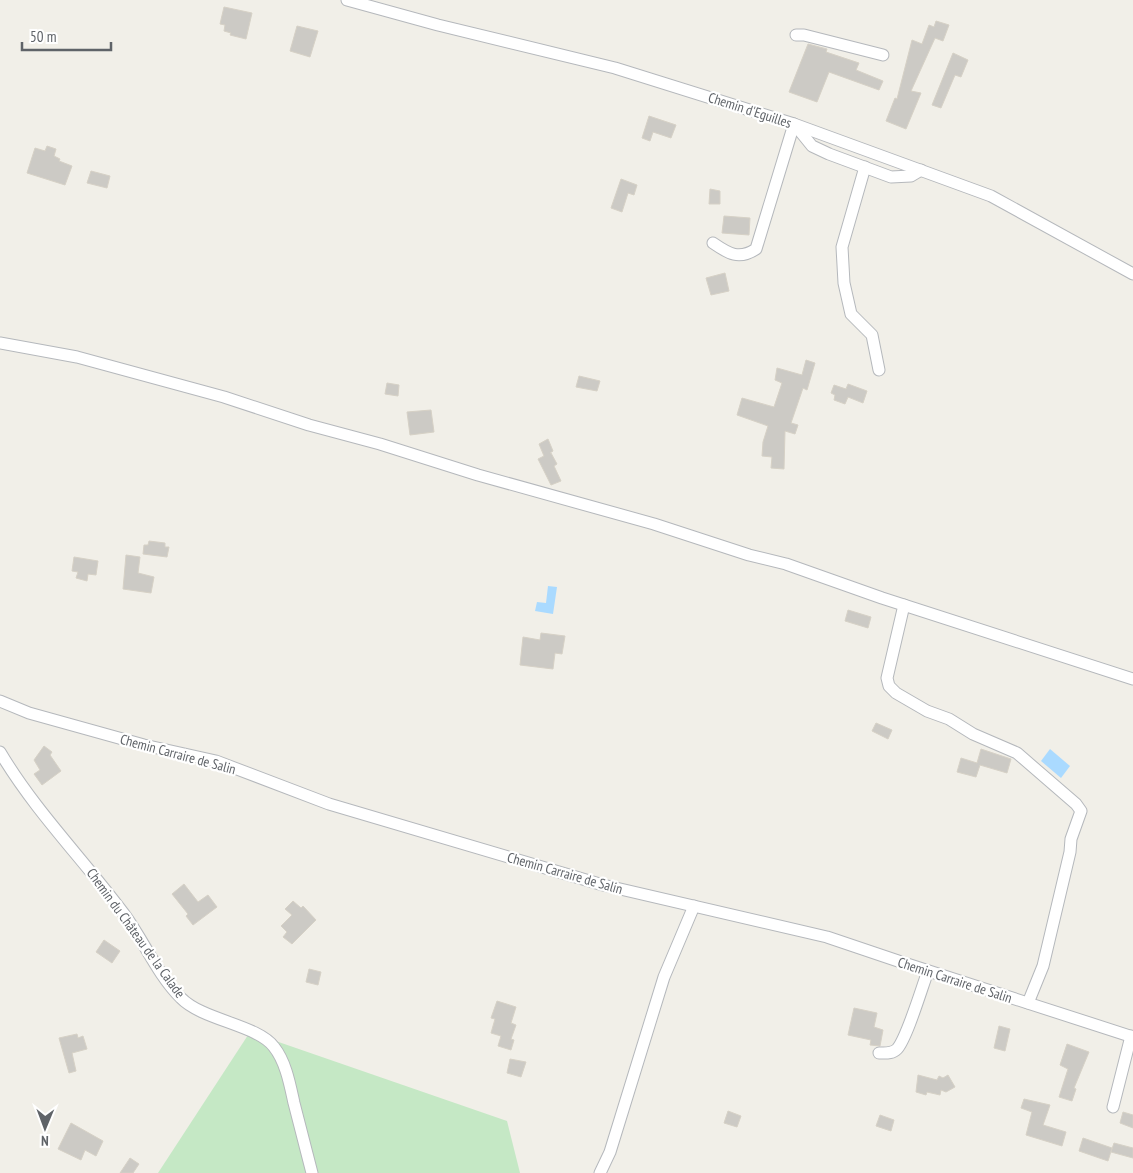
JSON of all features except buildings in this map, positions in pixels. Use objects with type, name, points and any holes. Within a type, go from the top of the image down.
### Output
[{"type":"street","name":"Chemin d'Eguilles","points":[[347,0],[438,25],[615,68],[794,124],[991,196],[1133,274]]},
{"type":"street","points":[[796,35],[804,35],[883,55]]},
{"type":"street","points":[[794,124],[812,146],[828,154],[891,177],[911,176],[921,170]]},
{"type":"street","points":[[714,243],[730,254],[747,255],[756,249],[794,124]]},
{"type":"street","points":[[865,167],[842,246],[844,283],[851,314],[872,335],[879,370]]},
{"type":"street","points":[[0,343],[77,357],[224,396],[301,422],[395,449],[478,476],[654,524],[786,564],[904,605],[1133,679]]},
{"type":"street","points":[[904,605],[887,678],[889,686],[896,693],[927,711],[949,719],[973,734],[1017,753],[1076,804],[1080,811],[1071,839],[1070,852],[1043,966],[1028,1003]]},
{"type":"street","name":"Chemin Carraire de Salin","points":[[0,700],[29,713],[144,746],[216,762],[329,804],[603,885],[827,937],[1132,1036]]},
{"type":"street","name":"Chemin du Château de la Calade","points":[[0,752],[14,776],[55,830],[90,869],[126,916],[169,983],[182,999],[190,1005],[225,1022],[266,1039],[274,1046],[288,1081],[312,1173]]},
{"type":"street","points":[[600,1173],[610,1152],[664,977],[694,906]]},
{"type":"street","points":[[879,1053],[890,1054],[897,1049],[904,1036],[928,971]]},
{"type":"street","points":[[1112,1107],[1132,1036]]},
{"type":"green space","points":[[250,1032],[507,1121],[520,1173],[158,1173]]},
{"type":"water","points":[[548,586],[557,587],[553,614],[535,611],[537,602],[546,603]]},
{"type":"water","points":[[1050,749],[1070,766],[1061,778],[1041,761]]}]
